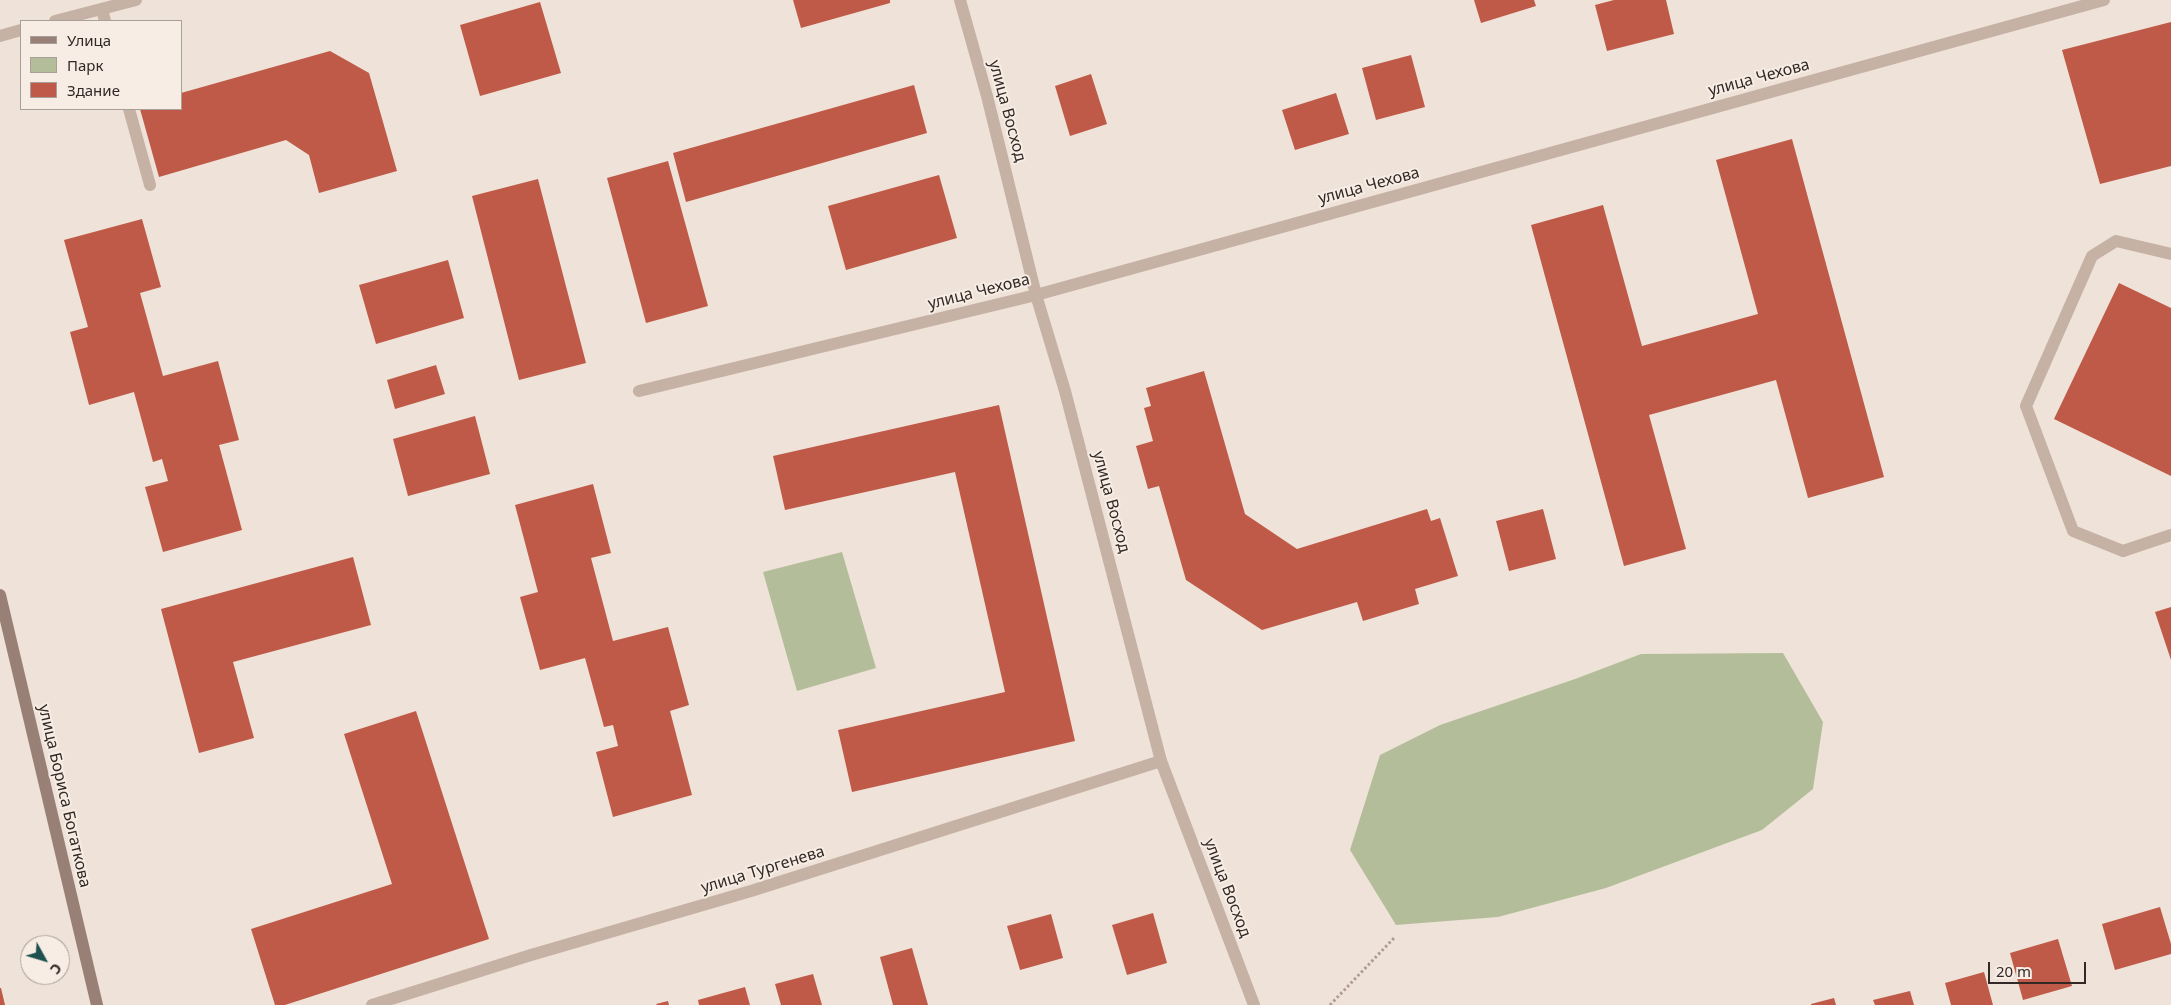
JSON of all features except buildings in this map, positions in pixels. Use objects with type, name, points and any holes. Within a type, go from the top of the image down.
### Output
[{"type":"main road","name":"улица Бориса Богаткова","points":[[1,600],[97,1005]]},
{"type":"street","points":[[63,20],[104,15],[136,0]]},
{"type":"street","name":"улица Восход","points":[[960,0],[987,96],[1036,295],[1065,391],[1161,761],[1254,1005]]},
{"type":"street","name":"улица Чехова","points":[[639,391],[1036,295],[2104,0]]},
{"type":"street","points":[[0,36],[20,30]]},
{"type":"street","points":[[129,110],[150,185]]},
{"type":"street","points":[[2171,254],[2116,240],[2092,256],[2026,406],[2073,531],[2123,551],[2171,535]]},
{"type":"street","name":"улица Тургенева","points":[[372,1005],[751,891],[1161,761]]},
{"type":"path","points":[[1330,1005],[1395,936]]},
{"type":"green space","points":[[842,552],[876,668],[797,691],[763,572]]},
{"type":"green space","points":[[1783,653],[1823,722],[1813,789],[1762,830],[1606,888],[1498,917],[1396,925],[1350,850],[1380,755],[1440,725],[1575,679],[1641,654]]}]
